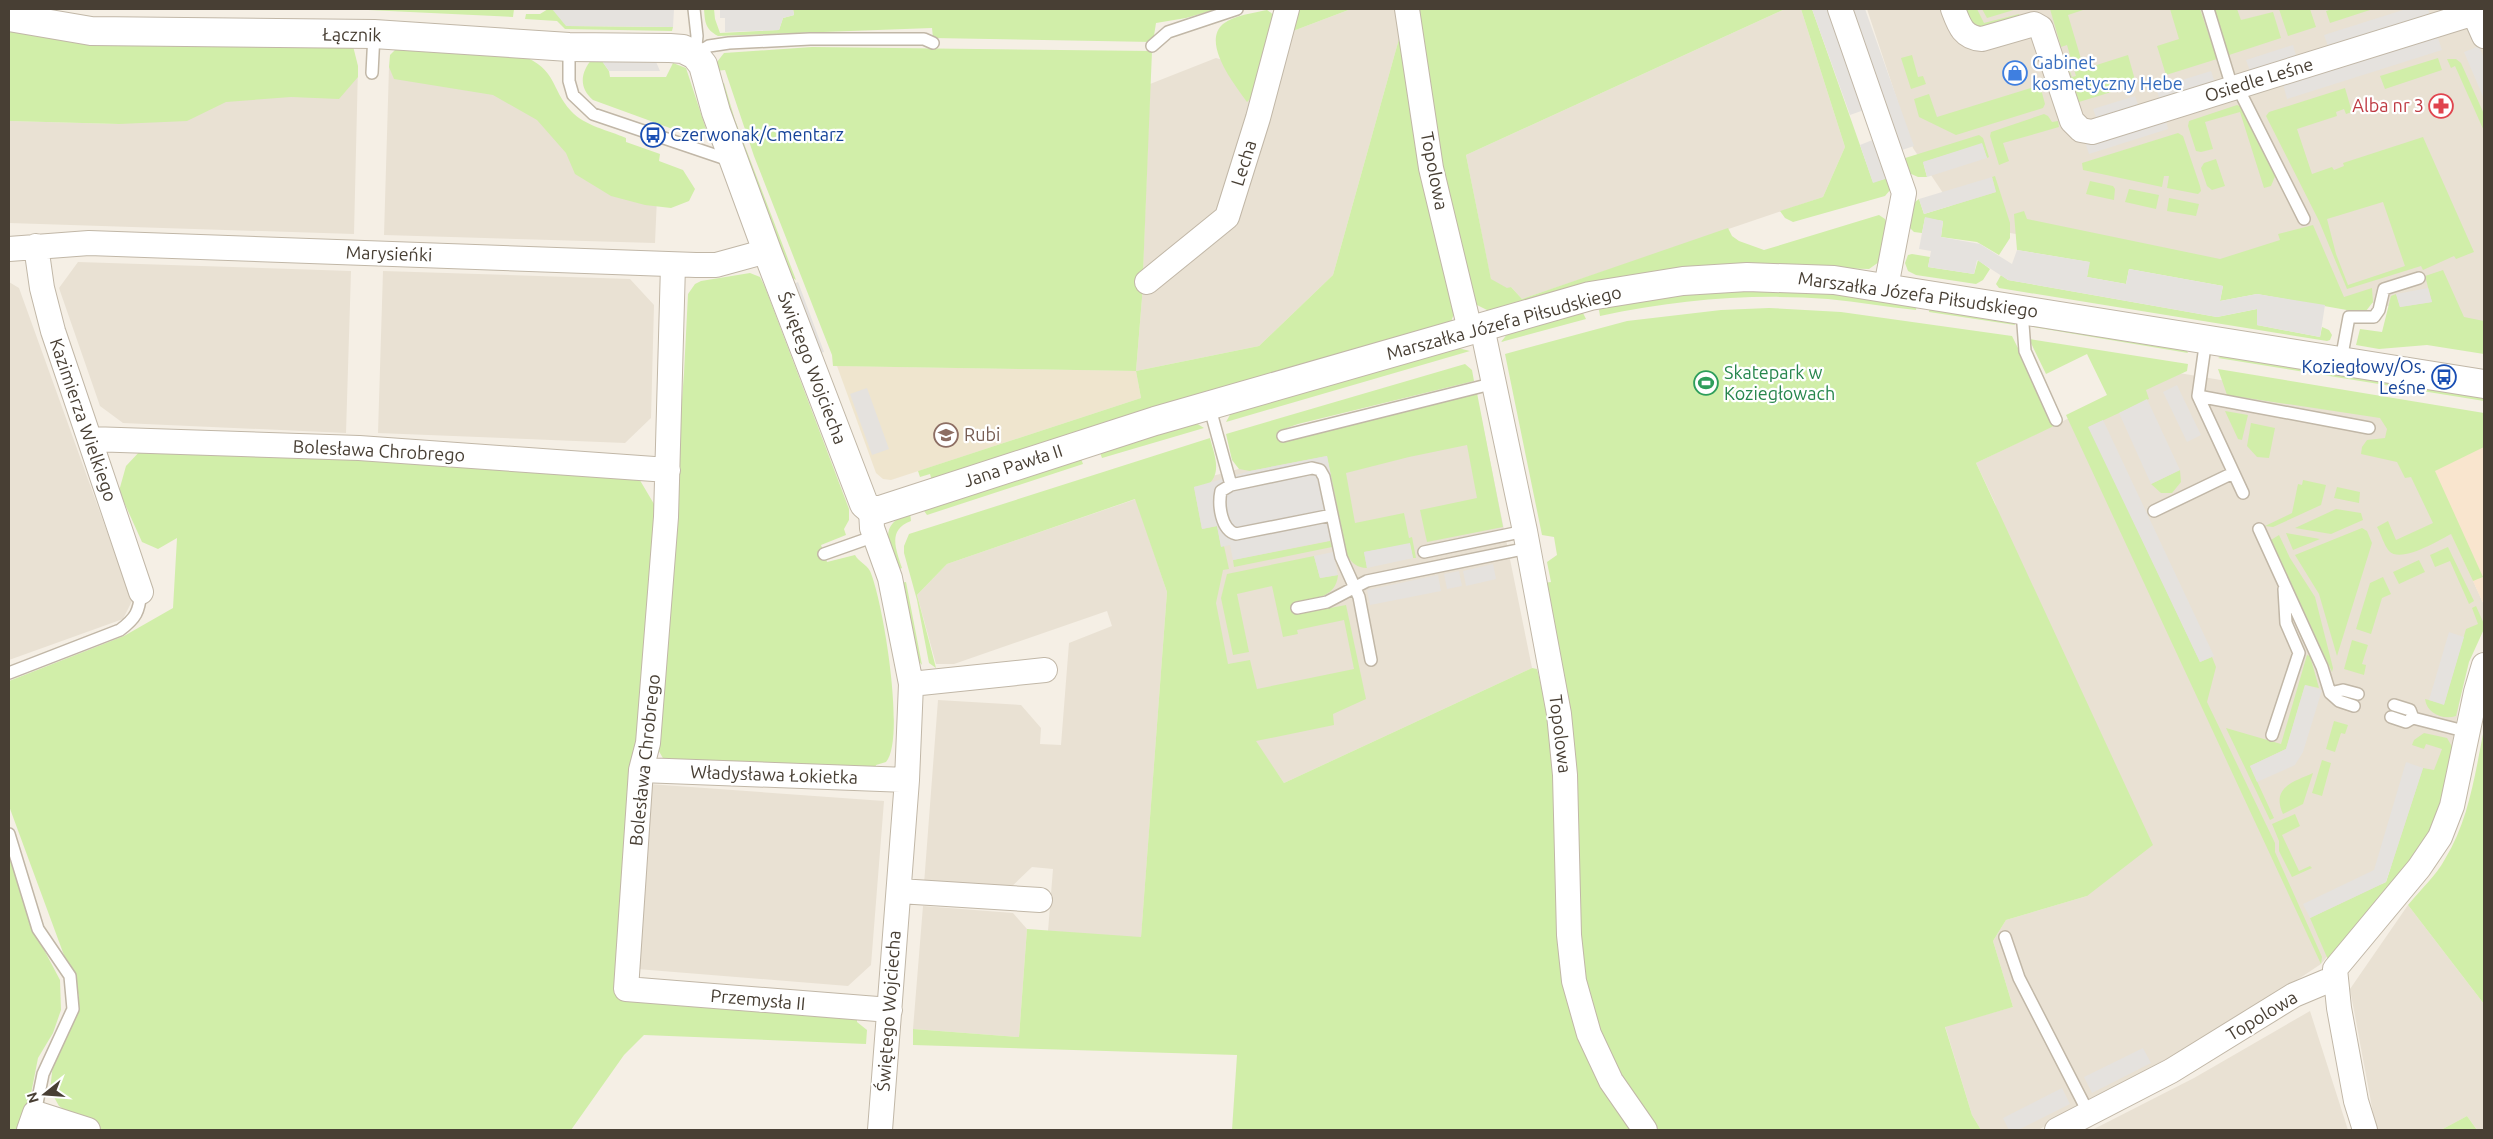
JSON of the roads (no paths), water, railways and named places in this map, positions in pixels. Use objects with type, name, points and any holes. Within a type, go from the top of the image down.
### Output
[{"type":"street","name":"Lecha","points":[[1147,282],[1227,217],[1258,118],[1287,9]]},
{"type":"street","name":"Topolowa","points":[[1407,9],[1431,168],[1476,329],[1495,383],[1559,714],[1565,775],[1569,936],[1574,981],[1589,1034],[1611,1081],[1645,1130]]},
{"type":"street","points":[[1840,9],[1904,193],[1886,287]]},
{"type":"street","name":"Osiedle Leśne","points":[[1953,9],[1963,32],[1974,38],[1982,39],[2034,24],[2041,28],[2072,121],[2081,130],[2092,132],[2477,11],[2484,36]]},
{"type":"street","name":"Łącznik","points":[[9,17],[46,25],[126,32],[374,34],[569,47],[670,48],[683,49],[695,55]]},
{"type":"street","name":"Świętego Wojciecha","points":[[695,55],[702,65],[734,162],[864,504],[871,510],[875,536],[890,578],[911,684],[907,780],[880,1130]]},
{"type":"street","name":"Marysieńki","points":[[9,249],[89,243],[673,265],[716,265],[767,251]]},
{"type":"street","name":"Kazimierza Wielkiego","points":[[36,246],[42,288],[52,330],[141,592]]},
{"type":"street","name":"Bolesława Chrobrego","points":[[626,989],[641,770],[648,743],[668,470],[673,265]]},
{"type":"street","name":"Marszałka Józefa Piłsudskiego","points":[[1155,421],[1590,296],[1683,280],[1791,276],[1886,287],[2484,384]]},
{"type":"street","name":"Jana Pawła II","points":[[871,510],[880,510],[1155,421]]},
{"type":"street","name":"Bolesława Chrobrego","points":[[90,439],[359,448],[668,470]]},
{"type":"street","points":[[2365,1130],[2356,1101],[2334,981],[2335,969],[2419,868],[2440,838],[2452,806],[2484,665]]},
{"type":"street","points":[[911,684],[1045,670]]},
{"type":"street","name":"Władysława Łokietka","points":[[641,770],[907,780]]},
{"type":"street","points":[[898,891],[1040,900]]},
{"type":"street","name":"Topolowa","points":[[2057,1130],[2171,1071],[2294,995],[2325,982],[2334,981]]},
{"type":"street","name":"Przemysła II","points":[[626,989],[890,1010]]},
{"type":"street","points":[[32,1122],[88,1130]]},
{"type":"lane","points":[[694,9],[697,36],[695,55]]},
{"type":"lane","points":[[1152,46],[1168,32],[1237,9]]},
{"type":"lane","points":[[2208,9],[2235,87],[2304,219]]},
{"type":"lane","points":[[372,72],[374,34]]},
{"type":"lane","points":[[695,55],[709,46],[734,42],[810,39],[924,39],[933,43]]},
{"type":"lane","points":[[569,47],[569,81],[573,95],[593,114],[734,162]]},
{"type":"lane","points":[[2341,360],[2349,318],[2365,319],[2374,316],[2379,310],[2384,289],[2419,278]]},
{"type":"lane","points":[[2021,309],[2025,351],[2056,420]]},
{"type":"lane","points":[[2206,339],[2198,396],[2243,494]]},
{"type":"lane","points":[[1283,436],[1495,383]]},
{"type":"lane","points":[[2198,396],[2369,428]]},
{"type":"lane","points":[[1210,405],[1231,485]]},
{"type":"lane","points":[[1332,515],[1236,534],[1229,532],[1225,526],[1220,497],[1221,491],[1231,485],[1312,468],[1320,470],[1324,477],[1341,557],[1356,585],[1371,660]]},
{"type":"lane","points":[[2154,511],[2233,473]]},
{"type":"lane","points":[[2259,528],[2322,666],[2330,693],[2339,702],[2354,706]]},
{"type":"lane","points":[[824,554],[875,536]]},
{"type":"lane","points":[[1424,552],[1526,540]]},
{"type":"lane","points":[[1297,608],[1327,602],[1356,585],[1367,581],[1526,540]]},
{"type":"lane","points":[[2272,735],[2299,653],[2286,623],[2284,583]]},
{"type":"lane","points":[[9,673],[120,630],[132,621],[140,609],[141,592]]},
{"type":"lane","points":[[2330,693],[2343,690],[2358,694]]},
{"type":"lane","points":[[2394,705],[2410,710],[2413,718]]},
{"type":"lane","points":[[2391,717],[2406,722],[2413,718],[2468,732]]},
{"type":"lane","points":[[9,834],[38,929],[70,976],[73,1009],[43,1074],[32,1122]]},
{"type":"lane","points":[[2005,937],[2019,978],[2089,1114]]},
{"type":"place","name":"Gabinet kosmetyczny Hebe","points":[[2015,73]]},
{"type":"place","name":"Alba nr 3","points":[[2441,106]]},
{"type":"place","name":"Czerwonak/Cmentarz","points":[[653,135]]},
{"type":"place","name":"Koziegłowy/Os. Leśne","points":[[2444,377]]},
{"type":"place","name":"Skatepark w Koziegłowach","points":[[1706,383]]},
{"type":"place","name":"Rubi","points":[[946,435]]}]
